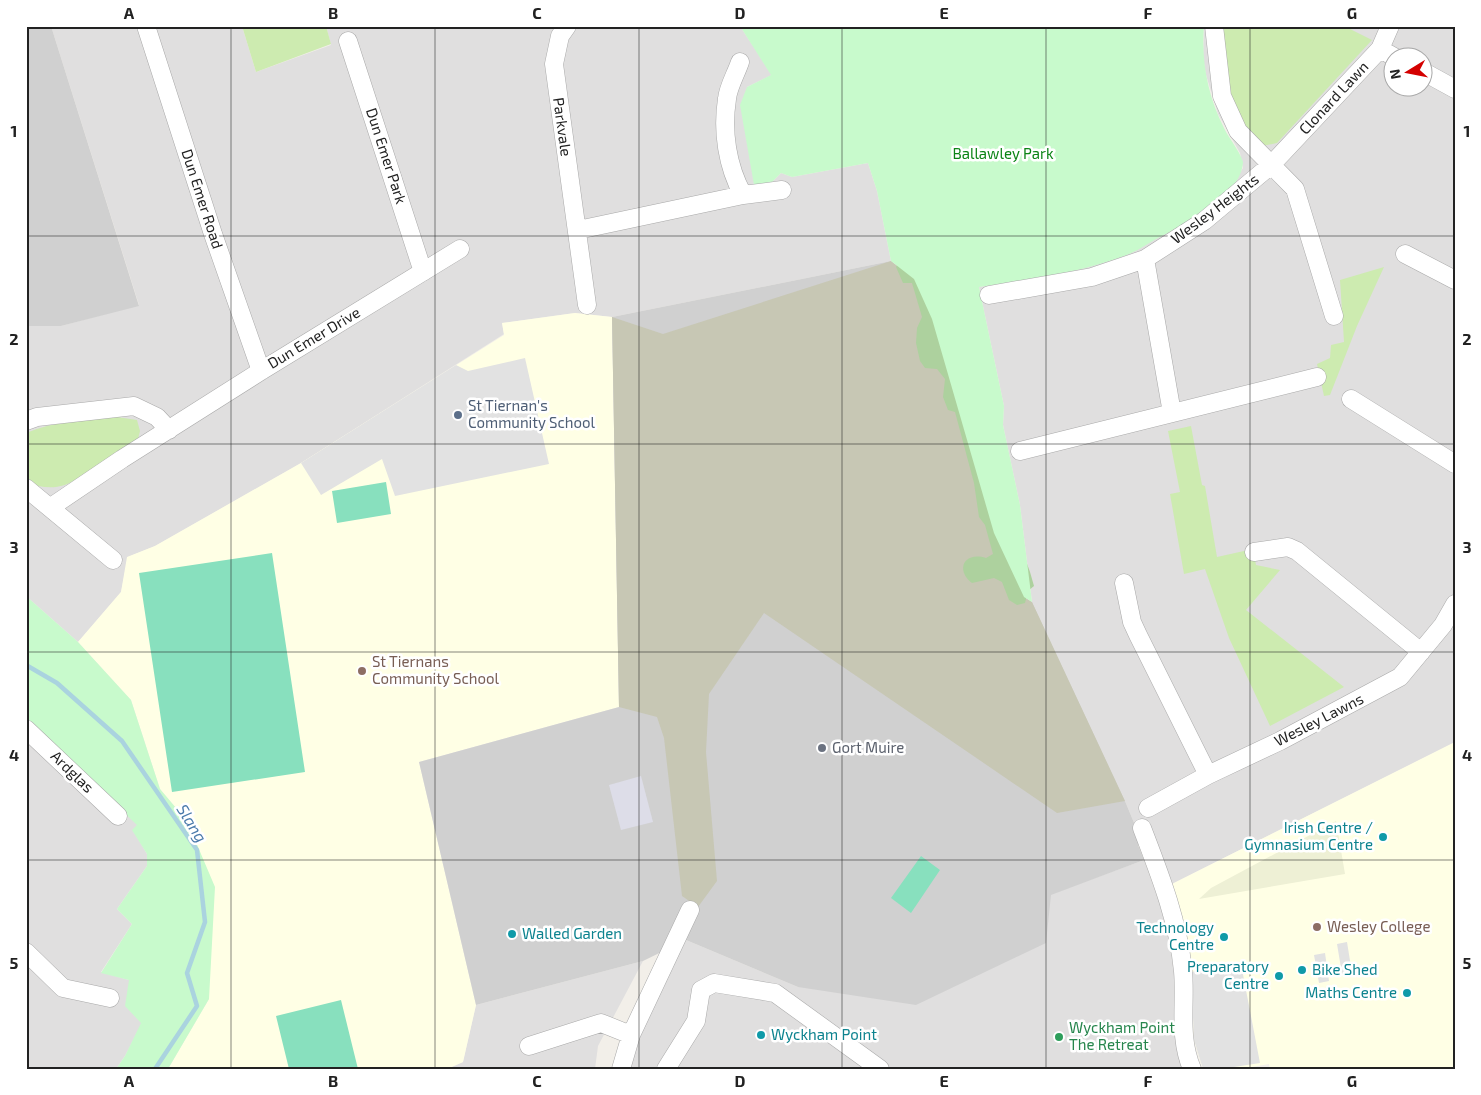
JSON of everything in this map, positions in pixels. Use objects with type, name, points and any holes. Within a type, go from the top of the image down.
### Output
[{"type":"street","name":"Dun Emer Road","points":[[146,26],[219,252],[261,371]]},
{"type":"street","name":"Parkvale","points":[[567,26],[560,36],[554,64],[587,305]]},
{"type":"street","points":[[1214,26],[1222,96],[1238,131],[1271,166]]},
{"type":"street","name":"Clonard Lawn","points":[[1271,166],[1380,49],[1390,26]]},
{"type":"street","name":"Dun Emer Park","points":[[348,41],[423,272]]},
{"type":"street","points":[[1380,49],[1384,51]]},
{"type":"street","points":[[740,62],[727,98],[726,143],[736,182],[743,195]]},
{"type":"street","points":[[1434,77],[1455,89]]},
{"type":"street","name":"Wesley Heights","points":[[990,295],[1092,277],[1145,259],[1204,221],[1271,166],[1295,189],[1334,316]]},
{"type":"street","points":[[578,230],[743,195],[782,190]]},
{"type":"street","name":"Dun Emer Drive","points":[[51,507],[261,371],[460,249]]},
{"type":"street","points":[[1405,254],[1455,280]]},
{"type":"street","points":[[1145,259],[1172,413]]},
{"type":"street","points":[[1020,451],[1317,376]]},
{"type":"street","points":[[1351,399],[1455,464]]},
{"type":"street","points":[[26,421],[37,417],[134,406],[157,417],[169,430]]},
{"type":"street","points":[[26,488],[113,560]]},
{"type":"street","points":[[1254,552],[1288,547],[1297,551],[1421,652]]},
{"type":"street","points":[[1124,583],[1132,622],[1208,775]]},
{"type":"street","name":"Wesley Lawns","points":[[1148,808],[1208,775],[1280,741],[1400,677],[1443,625],[1455,604]]},
{"type":"street","name":"Ardglas","points":[[26,729],[118,816]]},
{"type":"street","points":[[1142,828],[1175,917],[1183,972],[1182,1033],[1187,1058],[1192,1069]]},
{"type":"street","points":[[621,1069],[631,1035],[690,910]]},
{"type":"street","points":[[26,952],[64,988],[110,998]]},
{"type":"street","points":[[666,1069],[696,1021],[701,990],[714,983],[775,993],[880,1069]]},
{"type":"street","points":[[529,1046],[601,1024],[631,1035]]},
{"type":"shaded area","points":[[26,26],[51,26],[139,306],[61,326],[26,326]]},
{"type":"shaded area","points":[[51,26],[242,26],[256,72],[331,45],[326,26],[740,26],[772,75],[747,87],[770,184],[781,173],[792,177],[868,163],[877,191],[891,261],[612,317],[575,313],[502,323],[504,334],[301,463],[155,546],[128,557],[121,592],[78,642],[26,596],[26,326],[61,326],[139,305]]},
{"type":"shaded area","points":[[1204,26],[1455,26],[1455,742],[1168,886],[1137,830],[1032,602],[1020,505],[1003,425],[1004,406],[979,287],[1039,279],[1225,194],[1243,168],[1240,153],[1218,114],[1206,75],[1203,58]]},
{"type":"shaded area","name":"Gort Muire","points":[[891,261],[914,279],[1024,597],[1032,602],[1125,801],[1137,830],[1138,845],[1144,860],[1051,895],[1046,943],[916,1005],[798,987],[686,940],[643,961],[476,1005],[419,762],[619,707],[612,317]]},
{"type":"shaded area","points":[[891,261],[914,279],[1024,597],[1032,602],[1125,801],[1057,813],[764,613],[709,694],[706,752],[717,881],[698,907],[682,896],[664,738],[657,717],[619,707],[612,317],[663,334]]},
{"type":"shaded area","name":"St Tiernans Community School","points":[[575,313],[612,317],[619,707],[419,762],[476,1005],[463,1062],[447,1069],[168,1069],[209,999],[187,821],[160,789],[131,700],[78,642],[121,592],[127,557],[155,546],[301,463],[504,335],[502,323]]},
{"type":"shaded area","name":"St Tiernan's Community School","points":[[525,358],[549,464],[395,496],[382,459],[321,495],[301,463],[456,365],[468,371]]},
{"type":"shaded area","points":[[26,720],[138,825],[133,830],[147,854],[147,866],[117,909],[132,924],[101,972],[129,980],[142,1023],[116,1069],[26,1069]]},
{"type":"shaded area","name":"Wesley College","points":[[1455,742],[1455,1069],[1270,1069],[1269,1064],[1241,1069],[1203,1069],[1194,1040],[1191,972],[1168,886]]},
{"type":"shaded area","points":[[641,776],[653,822],[621,830],[609,785]]},
{"type":"shaded area","points":[[1336,821],[1345,874],[1199,899],[1211,888]]},
{"type":"shaded area","name":"Wyckham Point","points":[[1144,860],[1166,921],[1174,972],[1175,1039],[1189,1069],[624,1069],[671,965],[686,940],[798,987]]},
{"type":"shaded area","points":[[1347,942],[1352,973],[1342,974],[1337,944]]},
{"type":"shaded area","points":[[1325,953],[1329,981],[1319,983],[1314,955]]},
{"type":"shaded area","points":[[643,961],[598,1046],[595,1069],[447,1069],[463,1062],[476,1005]]},
{"type":"shaded area","points":[[1241,964],[1260,1063],[1221,1069],[1203,1069],[1194,1040],[1191,972]]},
{"type":"green space","points":[[242,26],[326,26],[331,44],[256,72]]},
{"type":"green space","name":"Ballawley Park","points":[[740,26],[1204,26],[1205,66],[1210,91],[1218,116],[1243,162],[1240,175],[1233,187],[1210,208],[1196,217],[1128,254],[1107,262],[1071,271],[1034,279],[979,287],[1004,406],[1003,425],[1020,505],[1032,602],[1024,597],[994,533],[932,319],[914,279],[891,261],[877,191],[868,163],[792,177],[781,173],[770,184],[754,185],[740,105],[747,87],[771,75]]},
{"type":"green space","points":[[1224,26],[1344,26],[1372,40],[1277,143],[1262,146],[1251,137],[1241,124],[1235,109],[1226,75]]},
{"type":"green space","points":[[913,250],[1030,572],[1034,586],[1028,591],[1025,603],[1017,605],[1009,600],[1002,582],[994,578],[972,583],[964,573],[964,563],[967,559],[972,557],[986,558],[993,554],[985,525],[979,517],[974,483],[955,412],[948,410],[943,397],[945,379],[937,369],[925,368],[920,361],[916,343],[917,328],[922,317],[912,283],[903,283],[896,267],[902,257]]},
{"type":"green space","points":[[1384,267],[1357,326],[1330,395],[1324,396],[1317,364],[1330,358],[1331,345],[1344,342],[1340,280]]},
{"type":"green space","points":[[117,417],[137,420],[140,431],[138,439],[79,479],[69,483],[52,487],[26,483],[26,433],[59,423]]},
{"type":"green space","points":[[1191,426],[1202,485],[1205,486],[1217,557],[1253,549],[1256,565],[1280,570],[1246,610],[1344,687],[1270,726],[1229,638],[1205,569],[1184,574],[1170,494],[1180,492],[1168,431]]},
{"type":"green space","points":[[386,482],[391,514],[337,523],[332,491]]},
{"type":"green space","points":[[272,553],[305,772],[172,792],[139,573]]},
{"type":"green space","points":[[26,596],[78,642],[131,700],[160,789],[187,821],[215,887],[209,999],[168,1069],[116,1069],[125,1056],[141,1023],[125,1006],[129,980],[101,973],[132,924],[117,909],[147,866],[147,854],[132,830],[137,825],[26,720]]},
{"type":"green space","points":[[921,856],[940,870],[911,913],[891,898]]},
{"type":"green space","points":[[341,1000],[358,1069],[289,1069],[276,1016]]},
{"type":"waterway","name":"Slang","points":[[26,665],[57,683],[122,741],[197,850],[205,922],[187,973],[197,1006],[155,1069]]},
{"type":"place","name":"St Tiernan's Community School","points":[[458,415]]},
{"type":"place","name":"St Tiernans Community School","points":[[362,671]]},
{"type":"place","name":"Gort Muire","points":[[822,748]]},
{"type":"place","name":"Irish Centre / Gymnasium Centre","points":[[1383,837]]},
{"type":"place","name":"Wesley College","points":[[1317,927]]},
{"type":"place","name":"Walled Garden","points":[[512,934]]},
{"type":"place","name":"Technology Centre","points":[[1224,937]]},
{"type":"place","name":"Bike Shed","points":[[1302,970]]},
{"type":"place","name":"Preparatory Centre","points":[[1279,976]]},
{"type":"place","name":"Maths Centre","points":[[1407,993]]},
{"type":"place","name":"Wyckham Point","points":[[761,1035]]},
{"type":"place","name":"Wyckham Point The Retreat","points":[[1059,1037]]}]
